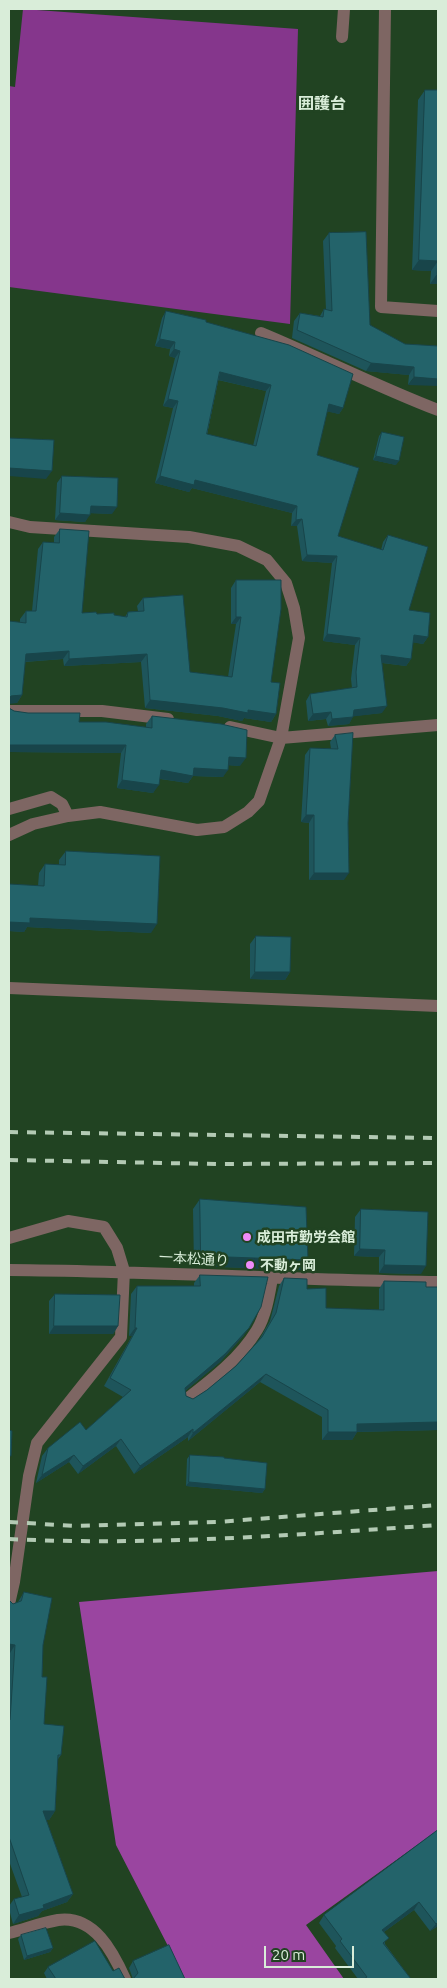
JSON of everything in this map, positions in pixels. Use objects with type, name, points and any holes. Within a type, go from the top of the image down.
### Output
[{"type":"street","points":[[342,37],[344,9]]},
{"type":"street","points":[[385,9],[381,307],[438,311]]},
{"type":"street","points":[[261,334],[317,356],[395,394],[438,410]]},
{"type":"street","points":[[9,522],[30,527],[189,537],[238,546],[267,560],[286,583],[294,608],[299,638],[281,738],[260,801],[248,812],[224,827],[197,830],[100,812],[68,816],[33,824],[9,835]]},
{"type":"street","points":[[9,711],[102,712],[179,720]]},
{"type":"street","points":[[217,724],[281,738],[438,725]]},
{"type":"street","points":[[9,809],[51,797],[62,804],[68,816]]},
{"type":"street","points":[[9,988],[438,1006]]},
{"type":"street","points":[[9,1238],[68,1221],[104,1227],[117,1248],[124,1271],[121,1337],[37,1443],[29,1476],[14,1582],[9,1604]]},
{"type":"street","name":"一本松通り","points":[[9,1270],[124,1271],[272,1278],[438,1282]]},
{"type":"street","points":[[187,1399],[212,1380],[234,1359],[258,1330],[266,1308],[272,1278]]},
{"type":"street","points":[[9,1933],[59,1920],[78,1921],[99,1934],[115,1957],[124,1979]]},
{"type":"shaded area","points":[[23,9],[298,29],[290,324],[9,287],[9,86],[15,87]]},
{"type":"shaded area","points":[[438,1571],[438,1830],[306,1925],[344,1979],[185,1979],[116,1845],[79,1602]]},
{"type":"building","points":[[425,90],[438,90],[438,261],[419,260]]},
{"type":"building","points":[[366,232],[370,325],[405,344],[438,346],[438,379],[414,377],[414,367],[371,363],[297,330],[300,313],[323,317],[324,309],[332,311],[329,233]]},
{"type":"building","points":[[166,311],[206,320],[206,322],[289,345],[353,374],[343,408],[329,404],[317,455],[359,468],[338,536],[383,550],[388,535],[428,547],[409,610],[430,613],[428,637],[414,635],[411,659],[381,655],[387,706],[354,710],[353,717],[332,719],[331,712],[313,714],[310,694],[357,687],[356,672],[360,638],[327,634],[337,556],[307,555],[302,519],[296,520],[297,506],[195,480],[194,485],[160,476],[178,401],[168,399],[180,351],[174,349],[175,342],[160,339]],"holes":[[[220,372],[271,385],[256,446],[207,434]]]},
{"type":"building","points":[[382,432],[404,437],[399,461],[376,456]]},
{"type":"building","points":[[9,438],[54,440],[52,471],[9,468]]},
{"type":"building","points":[[62,476],[118,478],[117,507],[91,506],[90,515],[60,513]]},
{"type":"building","points":[[60,529],[89,531],[82,613],[114,613],[114,615],[127,617],[128,612],[144,611],[143,598],[183,595],[190,672],[232,677],[241,617],[236,617],[236,580],[281,580],[281,609],[271,682],[280,683],[276,714],[248,710],[248,713],[223,708],[150,700],[147,654],[69,659],[69,651],[26,654],[22,695],[11,696],[9,699],[9,621],[26,623],[26,611],[36,611],[43,542],[59,543]]},
{"type":"building","points":[[9,708],[14,711],[28,713],[80,713],[79,722],[106,722],[152,728],[152,716],[221,724],[247,730],[246,758],[229,757],[228,770],[194,768],[193,776],[161,770],[159,785],[122,780],[126,745],[9,745]]},
{"type":"building","points":[[353,733],[348,823],[349,873],[314,873],[314,815],[306,815],[310,748],[338,749],[335,735]]},
{"type":"building","points":[[66,851],[160,856],[157,924],[30,918],[30,923],[9,922],[9,884],[44,886],[45,864],[65,865]]},
{"type":"building","points":[[256,936],[291,937],[290,972],[255,972]]},
{"type":"building","name":"成田市勤労会館","points":[[200,1199],[306,1207],[308,1260],[201,1256]]},
{"type":"building","points":[[361,1209],[428,1212],[426,1266],[384,1265],[385,1250],[360,1249]]},
{"type":"building","points":[[200,1275],[268,1277],[261,1307],[249,1328],[225,1354],[185,1388],[186,1396],[193,1399],[236,1366],[262,1337],[276,1313],[284,1278],[307,1279],[307,1289],[326,1288],[326,1308],[384,1310],[384,1281],[426,1282],[426,1287],[438,1287],[438,1422],[357,1424],[357,1432],[328,1432],[328,1410],[266,1374],[193,1433],[193,1429],[140,1466],[121,1439],[83,1466],[74,1455],[42,1475],[48,1448],[80,1422],[86,1430],[131,1390],[110,1378],[137,1328],[135,1328],[137,1286],[200,1286]]},
{"type":"building","points":[[55,1294],[120,1295],[118,1326],[54,1326]]},
{"type":"building","points":[[9,1430],[12,1431],[11,1456],[9,1456]]},
{"type":"building","points":[[190,1455],[224,1457],[267,1463],[265,1489],[189,1482]]},
{"type":"building","points":[[24,1592],[52,1598],[43,1645],[42,1677],[47,1677],[44,1724],[64,1726],[61,1755],[58,1755],[55,1811],[43,1811],[73,1894],[43,1905],[44,1908],[19,1915],[14,1899],[29,1895],[9,1837],[9,1720],[15,1645],[9,1644],[9,1600],[13,1604],[21,1601]]},
{"type":"building","points":[[438,1830],[438,1922],[436,1924],[419,1902],[382,1930],[389,1938],[383,1943],[411,1979],[364,1979],[367,1977],[340,1941],[342,1939],[324,1915]]},
{"type":"building","points":[[46,1928],[53,1948],[27,1956],[21,1935]]},
{"type":"building","points":[[95,1941],[113,1971],[119,1968],[125,1979],[56,1979],[48,1967]]},
{"type":"building","points":[[169,1945],[185,1979],[133,1979],[138,1973],[133,1961]]},
{"type":"railway","points":[[9,1132],[438,1138]]},
{"type":"railway","points":[[9,1160],[216,1164],[438,1163]]},
{"type":"railway","points":[[9,1522],[76,1526],[217,1522],[438,1505]]},
{"type":"railway","points":[[9,1539],[63,1541],[170,1540],[277,1536],[438,1525]]},
{"type":"place","name":"成田市勤労会館","points":[[247,1237]]},
{"type":"place","name":"不動ヶ岡","points":[[250,1265]]},
{"type":"district","name":"囲護台","points":[[322,104]]}]
